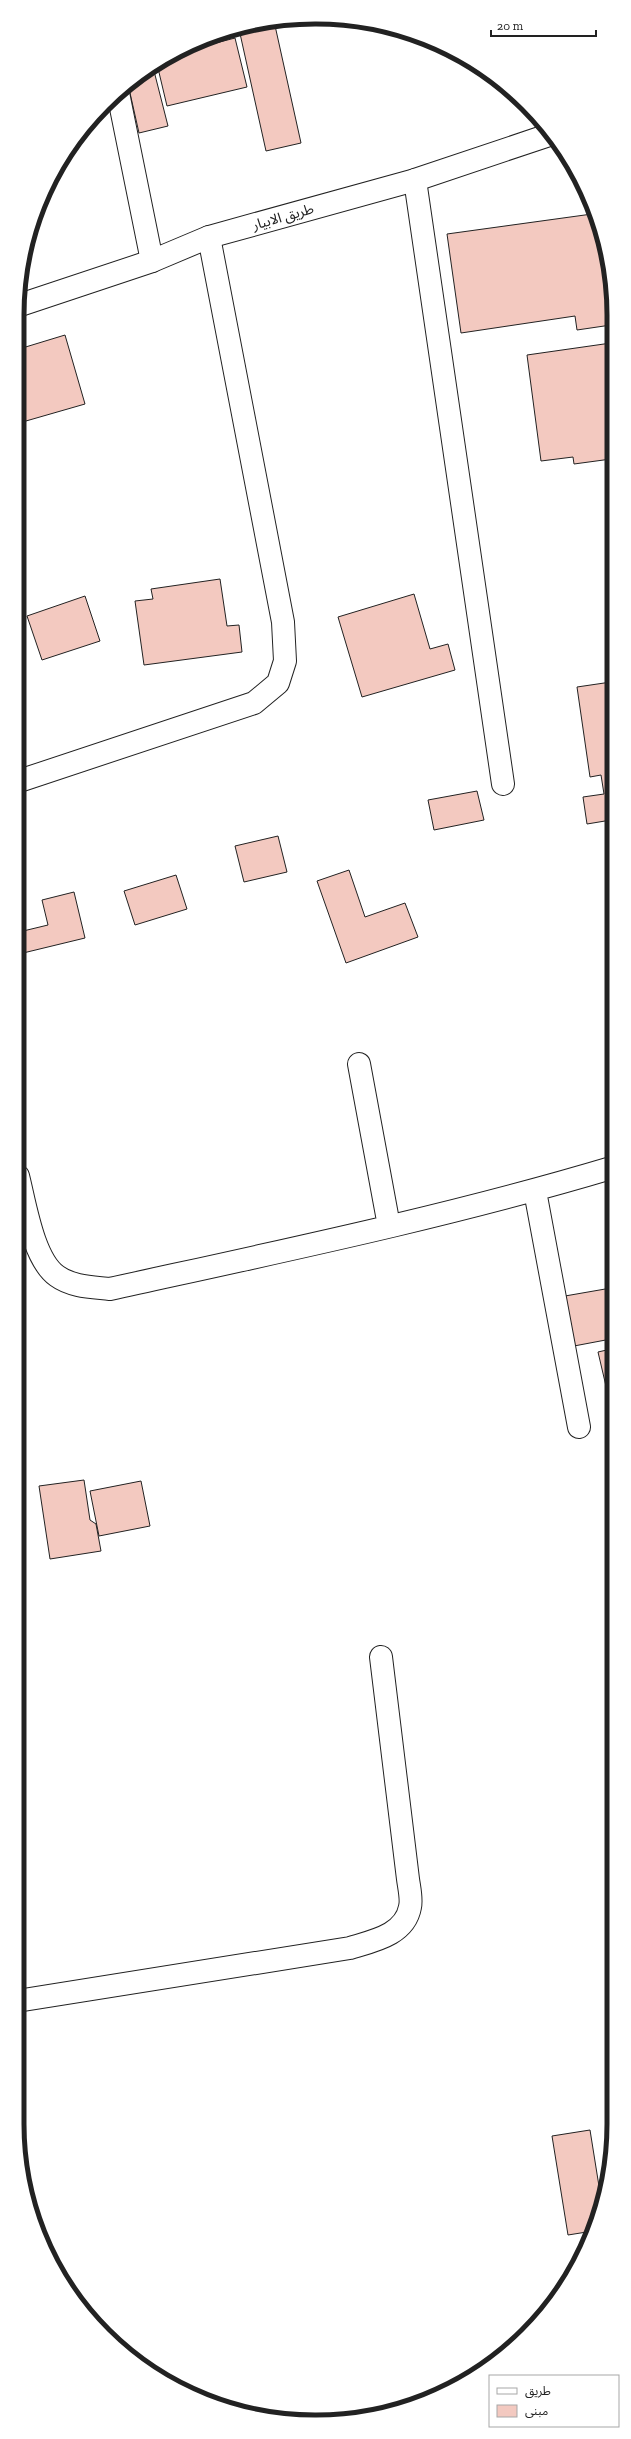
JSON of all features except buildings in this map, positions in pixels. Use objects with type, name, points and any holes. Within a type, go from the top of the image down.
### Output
[{"type":"street","points":[[119,99],[152,261]]},
{"type":"street","name":"طريق الابيار","points":[[25,303],[152,261],[209,237],[415,180],[545,136]]},
{"type":"street","points":[[415,180],[503,784]]},
{"type":"street","points":[[24,779],[254,703],[278,683],[285,661],[284,622],[209,237]]},
{"type":"street","points":[[359,1064],[389,1226]]},
{"type":"street","points":[[24,1199],[42,1258],[56,1276],[82,1286],[110,1289],[389,1226],[535,1191],[607,1169]]},
{"type":"street","points":[[535,1191],[579,1427]]},
{"type":"street","points":[[24,2000],[350,1948],[382,1938],[400,1927],[410,1907],[381,1657]]}]
